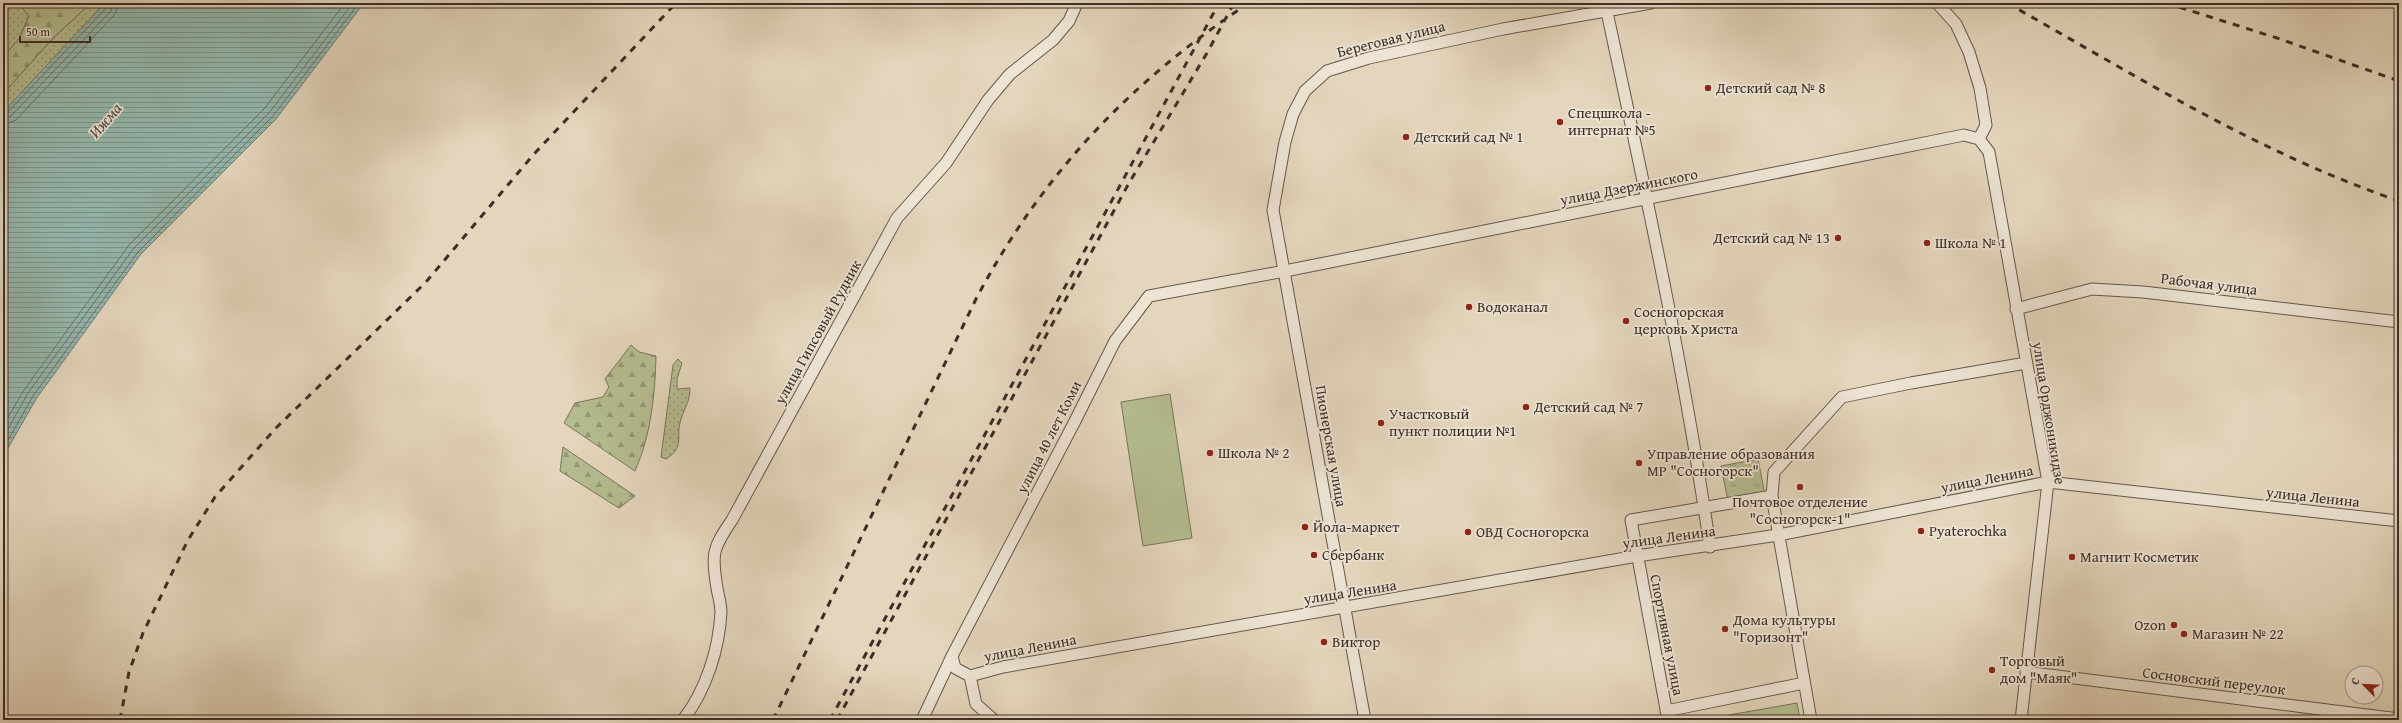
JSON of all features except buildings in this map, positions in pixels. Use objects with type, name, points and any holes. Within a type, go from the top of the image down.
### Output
[{"type":"street","name":"улица Гипсовый Рудник","points":[[683,720],[695,705],[707,681],[715,647],[721,611],[713,568],[716,544],[732,520],[897,218],[946,163],[988,100],[1010,74],[1053,40],[1069,21],[1077,3]]},
{"type":"street","name":"Береговая улица","points":[[1285,271],[1273,210],[1284,142],[1294,114],[1305,91],[1327,71],[1369,58],[1502,29],[1582,14],[1607,12],[1651,3]]},
{"type":"street","points":[[1937,3],[1956,24],[1971,59],[1980,88],[1986,125],[1980,139]]},
{"type":"street","points":[[1607,12],[1647,199],[1710,547]]},
{"type":"street","name":"улица Дзержинского","points":[[1285,271],[1964,135],[1980,139]]},
{"type":"street","name":"улица Орджоникидзе","points":[[1980,139],[1989,152],[2048,482],[2021,720]]},
{"type":"street","name":"Пионерская улица","points":[[1285,271],[1365,720]]},
{"type":"street","name":"улица 40 лет Коми","points":[[922,720],[952,656],[1074,424],[1115,341],[1149,296],[1285,271]]},
{"type":"street","name":"Рабочая улица","points":[[2016,308],[2092,289],[2143,292],[2399,322]]},
{"type":"street","points":[[1811,720],[1772,496],[1774,472],[1842,397],[1911,382],[2026,364]]},
{"type":"street","name":"улица Ленина","points":[[970,676],[1003,667],[1637,556],[1710,547],[1778,535],[2048,482],[2399,522]]},
{"type":"street","points":[[1704,508],[1772,496]]},
{"type":"street","name":"Спортивная улица","points":[[1667,716],[1631,520],[1704,508]]},
{"type":"street","points":[[952,656],[955,668],[970,676],[976,704],[994,720]]},
{"type":"street","name":"Сосновский переулок","points":[[2026,672],[2399,719]]},
{"type":"street","points":[[1667,716],[1804,683]]},
{"type":"green space","points":[[3,3],[18,3],[29,16],[19,39],[3,57]]},
{"type":"green space","points":[[18,3],[91,3],[53,38],[3,94],[3,57],[19,39],[29,16]]},
{"type":"green space","points":[[91,3],[105,3],[3,112],[3,94],[53,38]]},
{"type":"green space","points":[[631,345],[639,352],[656,356],[655,385],[651,415],[645,443],[635,471],[564,423],[575,403],[603,397],[609,387],[605,379]]},
{"type":"green space","points":[[678,359],[682,363],[677,379],[677,389],[690,388],[690,394],[680,423],[678,446],[672,455],[666,459],[661,457],[673,365]]},
{"type":"green space","points":[[1170,394],[1192,538],[1143,546],[1121,402]]},
{"type":"green space","points":[[563,447],[635,496],[619,508],[560,471]]},
{"type":"green space","points":[[1758,459],[1765,495],[1728,501],[1721,466]]},
{"type":"green space","points":[[1797,703],[1800,720],[1701,720]]},
{"type":"water","name":"Ижма","points":[[105,3],[364,3],[276,119],[141,254],[36,399],[3,457],[3,112]]},
{"type":"railway","points":[[120,720],[129,672],[143,633],[188,540],[215,497],[276,428],[426,282],[534,154],[676,3]]},
{"type":"railway","points":[[830,720],[1219,3]]},
{"type":"railway","points":[[837,720],[1129,183],[1207,53],[1234,3]]},
{"type":"railway","points":[[773,720],[976,299],[1002,254],[1030,211],[1060,171],[1093,133],[1128,98],[1206,33],[1249,3]]},
{"type":"railway","points":[[2007,3],[2150,85],[2246,136],[2296,160],[2399,201]]},
{"type":"railway","points":[[2166,3],[2277,38],[2399,81]]},
{"type":"place","name":"Детский сад № 8","points":[[1708,88]]},
{"type":"place","name":"Спецшкола - интернат №5","points":[[1560,122]]},
{"type":"place","name":"Детский сад № 1","points":[[1406,137]]},
{"type":"place","name":"Детский сад № 13","points":[[1838,238]]},
{"type":"place","name":"Школа № 1","points":[[1927,243]]},
{"type":"place","name":"Водоканал","points":[[1469,307]]},
{"type":"place","name":"Сосногорская церковь Христа","points":[[1626,321]]},
{"type":"place","name":"Детский сад № 7","points":[[1526,407]]},
{"type":"place","name":"Участковый пункт полиции №1","points":[[1381,423]]},
{"type":"place","name":"Школа № 2","points":[[1210,453]]},
{"type":"place","name":"Управление образования МР \"Сосногорск\"","points":[[1639,463]]},
{"type":"place","name":"Почтовое отделение \"Сосногорск-1\"","points":[[1800,487]]},
{"type":"place","name":"Йола-маркет","points":[[1305,527]]},
{"type":"place","name":"Pyaterochka","points":[[1921,531]]},
{"type":"place","name":"ОВД Сосногорска","points":[[1468,532]]},
{"type":"place","name":"Сбербанк","points":[[1314,555]]},
{"type":"place","name":"Магнит Косметик","points":[[2072,557]]},
{"type":"place","name":"Ozon","points":[[2174,625]]},
{"type":"place","name":"Дома культуры \"Горизонт\"","points":[[1725,629]]},
{"type":"place","name":"Магазин № 22","points":[[2184,634]]},
{"type":"place","name":"Виктор","points":[[1324,642]]},
{"type":"place","name":"Торговый дом \"Маяк\"","points":[[1992,670]]}]
